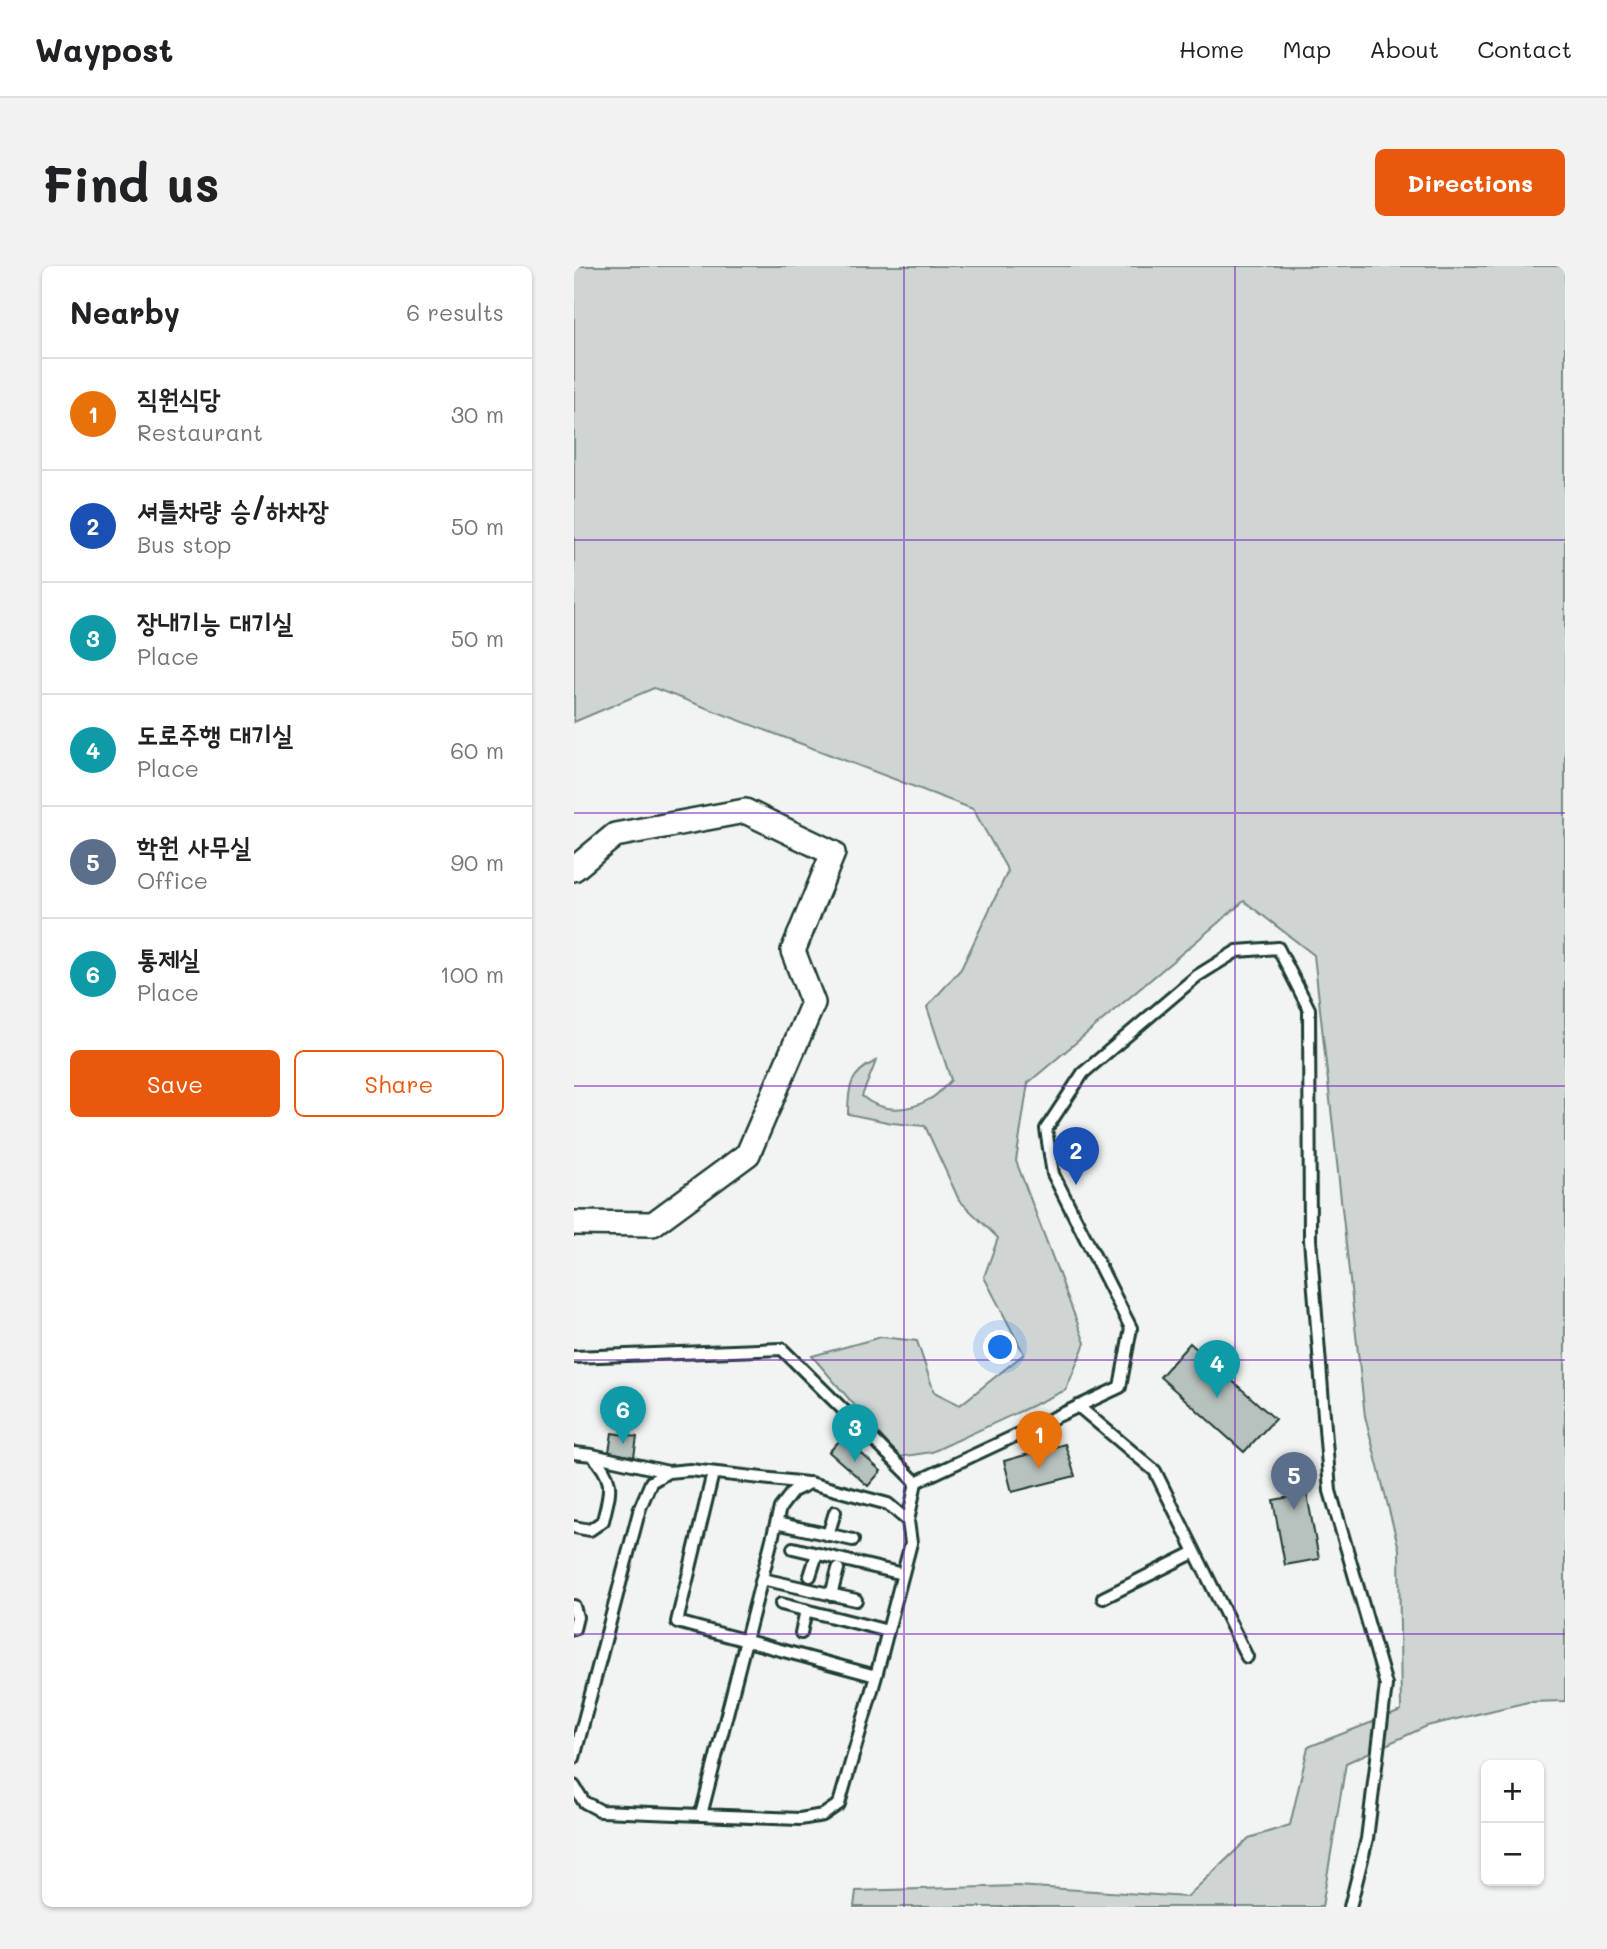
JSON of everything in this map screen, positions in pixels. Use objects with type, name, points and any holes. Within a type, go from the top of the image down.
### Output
[{"type":"street","points":[[574,869],[615,835],[746,811],[833,853],[793,951],[814,1003],[748,1154],[653,1224],[574,1223]]},
{"type":"lane","points":[[916,1482],[1120,1387],[1131,1328],[1053,1174],[1046,1129],[1083,1073],[1197,976],[1237,951],[1278,948],[1310,1009],[1310,1239],[1330,1491],[1386,1685],[1367,1839],[1350,1907]]},
{"type":"lane","points":[[574,1357],[782,1349],[916,1482]]},
{"type":"lane","points":[[1078,1406],[1155,1471],[1247,1657]]},
{"type":"lane","points":[[574,1453],[668,1472],[691,1470],[810,1483],[888,1504],[908,1521]]},
{"type":"lane","points":[[574,1527],[590,1530],[603,1521],[611,1487],[604,1467],[592,1455]]},
{"type":"lane","points":[[574,1758],[640,1508],[651,1482],[668,1472]]},
{"type":"lane","points":[[713,1473],[677,1622],[876,1676]]},
{"type":"lane","points":[[574,1786],[584,1802],[601,1811],[800,1819],[823,1815],[839,1804],[911,1543],[908,1521],[916,1482]]},
{"type":"lane","points":[[701,1815],[780,1508],[793,1491],[810,1483]]},
{"type":"lane","points":[[828,1535],[835,1513]]},
{"type":"lane","points":[[776,1523],[852,1540]]},
{"type":"lane","points":[[793,1548],[903,1574]]},
{"type":"lane","points":[[1103,1598],[1195,1552]]},
{"type":"lane","points":[[810,1576],[817,1554]]},
{"type":"lane","points":[[831,1595],[838,1569]]},
{"type":"lane","points":[[762,1580],[856,1600]]},
{"type":"lane","points":[[781,1604],[888,1631]]},
{"type":"lane","points":[[574,1606],[577,1617],[574,1629]]},
{"type":"lane","points":[[801,1633],[806,1610]]},
{"type":"shaded area","points":[[574,266],[1565,266],[1565,1701],[1528,1702],[1427,1726],[1346,1763],[1322,1907],[854,1907],[856,1891],[1017,1886],[1187,1897],[1249,1838],[1290,1825],[1308,1747],[1401,1711],[1399,1549],[1365,1416],[1314,955],[1244,901],[1028,1083],[1016,1161],[1085,1343],[1066,1390],[932,1452],[899,1457],[812,1356],[881,1337],[917,1341],[934,1392],[960,1405],[1024,1354],[984,1277],[998,1238],[959,1200],[925,1126],[892,1123],[848,1114],[850,1089],[856,1076],[876,1061],[862,1096],[869,1102],[886,1108],[904,1108],[922,1103],[936,1095],[951,1080],[927,1007],[961,969],[1008,871],[973,809],[654,688],[574,722]]},
{"type":"building","points":[[1190,1343],[1275,1419],[1244,1452],[1160,1377]]},
{"type":"building","points":[[612,1433],[637,1437],[634,1457],[609,1452]]},
{"type":"building","points":[[843,1437],[881,1471],[868,1486],[829,1452]]},
{"type":"building","points":[[1065,1444],[1075,1476],[1012,1492],[1004,1461]]},
{"type":"building","points":[[1307,1494],[1319,1559],[1285,1565],[1273,1500]]},
{"type":"place","name":"셔틀차량 승/하차장","points":[[1076,1185]]},
{"type":"place","name":"도로주행 대기실","points":[[1217,1398]]},
{"type":"place","name":"통제실","points":[[623,1444]]},
{"type":"place","name":"장내기능 대기실","points":[[855,1462]]},
{"type":"place","name":"직원식당","points":[[1039,1469]]},
{"type":"place","name":"학원 사무실","points":[[1294,1510]]}]
